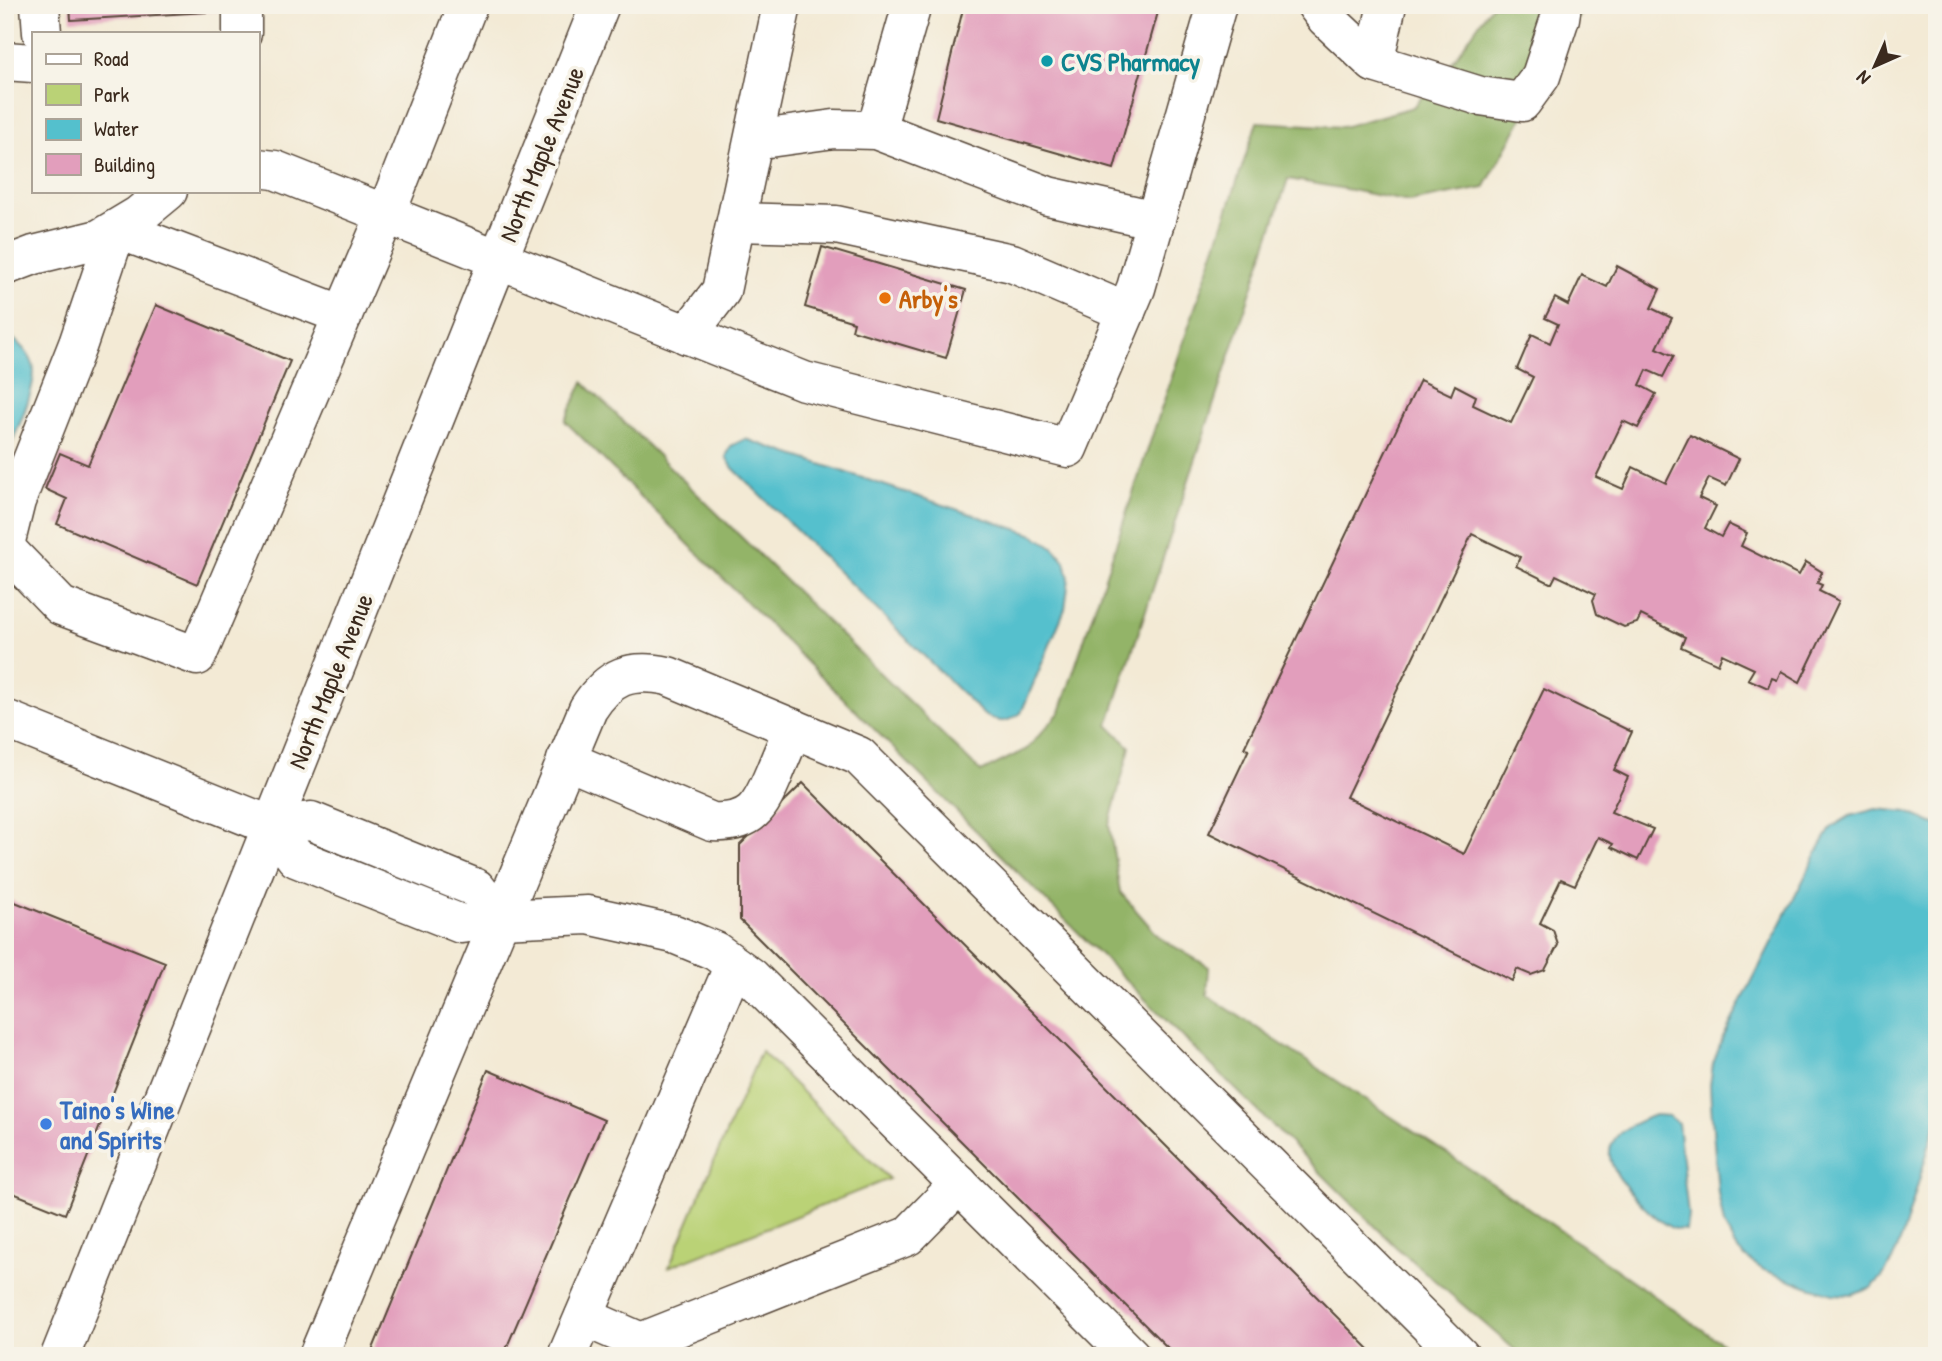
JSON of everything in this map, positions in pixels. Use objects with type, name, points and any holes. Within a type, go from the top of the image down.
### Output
[{"type":"main road","points":[[40,5],[42,32]]},
{"type":"main road","points":[[242,5],[242,32]]},
{"type":"main road","points":[[117,229],[78,344],[16,501],[5,546],[61,606],[197,656],[386,214],[468,5]]},
{"type":"main road","name":"North Maple Avenue","points":[[60,1356],[600,5]]},
{"type":"main road","points":[[687,335],[721,290],[782,5]]},
{"type":"main road","points":[[876,130],[912,5]]},
{"type":"main road","points":[[259,168],[275,170],[804,381],[1068,448],[1136,288],[1217,5]]},
{"type":"main road","points":[[1316,5],[1326,18],[1374,63],[1480,96],[1522,102],[1541,76],[1562,5]]},
{"type":"main road","points":[[1374,63],[1387,5]]},
{"type":"main road","points":[[5,61],[32,63]]},
{"type":"main road","points":[[754,140],[834,129],[876,130],[1048,196],[1156,220]]},
{"type":"main road","points":[[5,266],[34,255],[99,239],[139,215],[167,192]]},
{"type":"main road","points":[[736,222],[836,225],[1012,263],[1126,312]]},
{"type":"main road","points":[[117,229],[343,315]]},
{"type":"main road","points":[[317,1356],[588,709],[598,693],[613,681],[631,673],[650,672],[668,676],[859,756],[1460,1356]]},
{"type":"main road","points":[[5,719],[272,827],[296,858],[461,924],[500,919],[588,915],[674,934],[715,951],[751,977],[1131,1356]]},
{"type":"main road","points":[[566,760],[712,822],[726,823],[741,819],[763,801],[793,728]]},
{"type":"main road","points":[[567,1356],[734,965]]},
{"type":"main road","points":[[584,1317],[641,1342],[908,1236],[959,1184]]},
{"type":"green space","points":[[1492,5],[1585,5],[1484,188],[1409,202],[1288,179],[1108,725],[1130,747],[1109,825],[1120,892],[1160,938],[1209,967],[1207,995],[1511,1196],[1740,1356],[1522,1356],[1396,1247],[565,421],[583,382],[981,772],[1027,749],[1060,712],[1257,122],[1343,127],[1413,107],[1453,61]]},
{"type":"green space","points":[[761,1051],[889,1179],[669,1267]]},
{"type":"water","points":[[5,331],[28,355],[34,374],[25,411],[5,458]]},
{"type":"water","points":[[745,439],[1034,535],[1053,547],[1065,561],[1069,578],[1065,609],[1021,713],[1003,721],[984,715],[733,468],[726,457],[731,446]]},
{"type":"water","points":[[1876,809],[1907,812],[1937,825],[1937,1120],[1902,1237],[1892,1261],[1871,1288],[1852,1295],[1833,1294],[1764,1270],[1735,1247],[1724,1224],[1718,1193],[1710,1085],[1713,1064],[1722,1040],[1832,827],[1850,816]]},
{"type":"water","points":[[1655,1115],[1669,1116],[1678,1123],[1688,1215],[1686,1230],[1667,1225],[1646,1209],[1619,1176],[1610,1157],[1610,1149],[1618,1135],[1632,1125]]},
{"type":"building","points":[[70,5],[223,5],[224,11],[71,20]]},
{"type":"building","name":"CVS Pharmacy","points":[[964,5],[1160,5],[1114,169],[936,118]]},
{"type":"building","name":"Arby's","points":[[822,247],[966,290],[946,358],[852,330],[854,322],[805,307]]},
{"type":"building","points":[[1617,266],[1660,289],[1651,308],[1672,318],[1657,348],[1674,356],[1663,377],[1647,370],[1640,385],[1656,394],[1638,428],[1623,421],[1596,477],[1623,489],[1633,467],[1666,483],[1690,435],[1739,459],[1726,486],[1709,478],[1699,498],[1716,506],[1705,528],[1721,537],[1728,524],[1747,533],[1741,546],[1799,575],[1806,562],[1822,572],[1817,583],[1822,585],[1819,591],[1839,601],[1800,682],[1781,671],[1777,680],[1772,678],[1768,688],[1748,679],[1754,669],[1722,654],[1718,664],[1681,647],[1685,637],[1641,615],[1637,623],[1624,627],[1597,614],[1593,600],[1596,594],[1556,575],[1550,583],[1516,566],[1520,557],[1472,534],[1346,797],[1464,854],[1544,689],[1632,732],[1614,770],[1628,777],[1611,812],[1653,829],[1638,860],[1611,847],[1613,844],[1598,837],[1575,885],[1561,879],[1540,923],[1553,930],[1558,945],[1545,970],[1531,975],[1517,969],[1512,981],[1209,833],[1249,749],[1244,748],[1420,380],[1451,395],[1455,385],[1476,396],[1473,405],[1511,423],[1533,377],[1517,369],[1532,334],[1550,343],[1558,324],[1545,318],[1555,298],[1568,305],[1582,275],[1607,287]]},
{"type":"building","points":[[156,305],[290,361],[197,584],[57,524],[67,499],[45,489],[60,453],[88,465]]},
{"type":"building","points":[[803,783],[1376,1356],[1176,1356],[740,920],[740,845]]},
{"type":"building","points":[[5,898],[165,962],[65,1214],[8,1191],[5,1185]]},
{"type":"building","points":[[488,1070],[604,1120],[503,1356],[370,1356]]},
{"type":"place","name":"CVS Pharmacy","points":[[1047,61]]},
{"type":"place","name":"Arby's","points":[[885,298]]},
{"type":"place","name":"Taino's Wine and Spirits","points":[[46,1124]]}]
